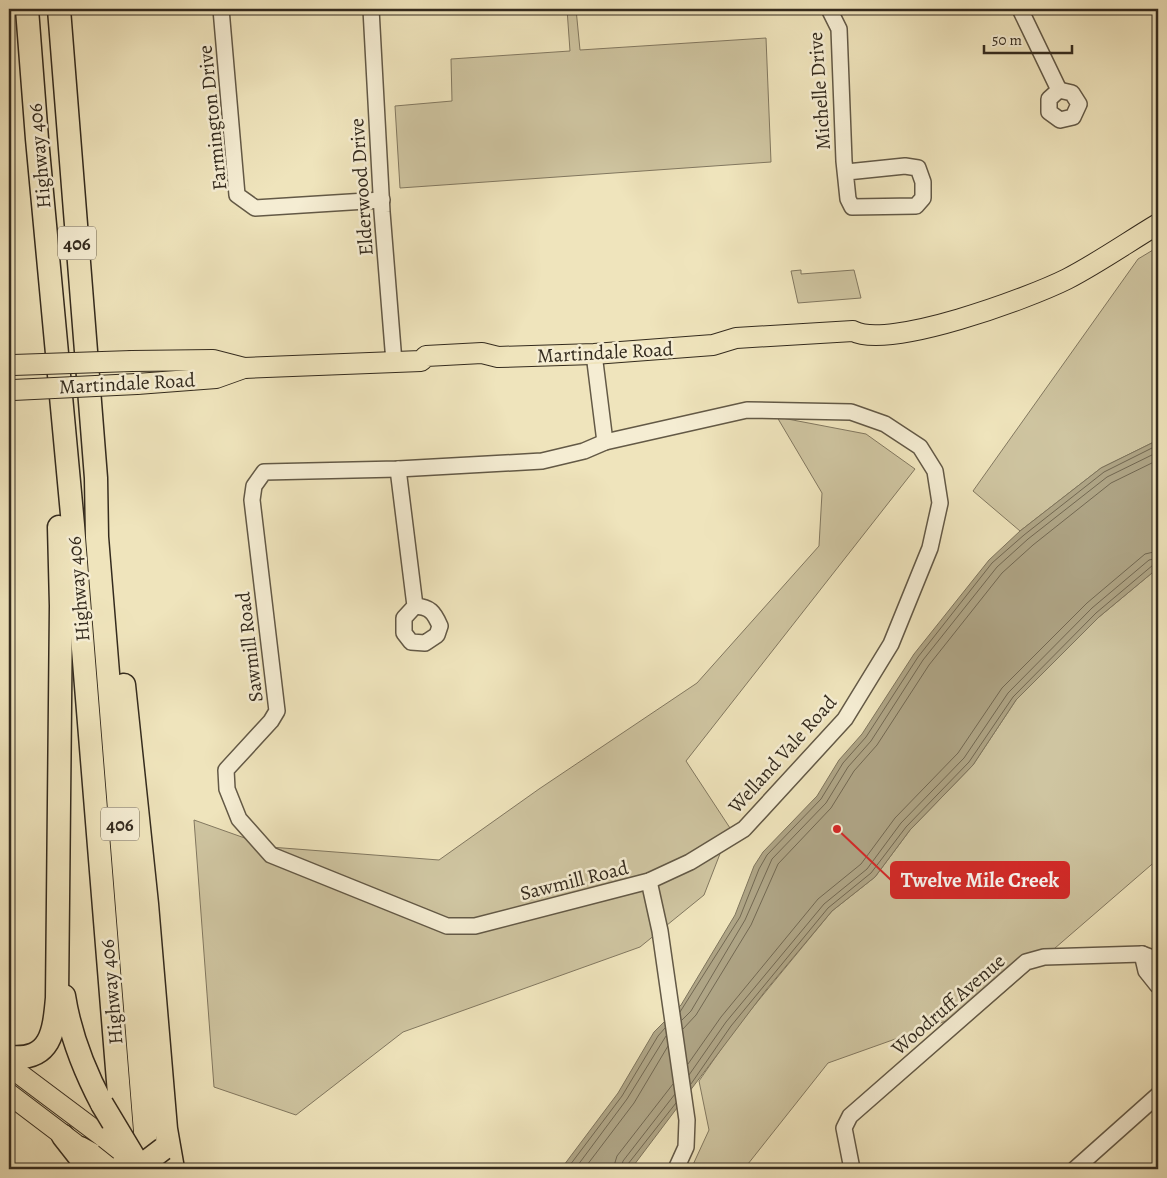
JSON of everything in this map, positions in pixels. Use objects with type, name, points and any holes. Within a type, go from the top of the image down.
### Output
[{"type":"highway","name":"Highway 406","points":[[27,9],[60,408],[74,534],[123,1168]]},
{"type":"highway","name":"Highway 406","points":[[59,9],[96,478],[123,1168]]},
{"type":"highway","points":[[9,1057],[32,1056],[48,1043],[56,1016],[59,968],[60,408]]},
{"type":"highway","points":[[96,478],[106,538],[134,765],[164,1139],[172,1169]]},
{"type":"highway","points":[[59,968],[73,1036],[88,1078],[102,1104],[123,1168]]},
{"type":"highway","points":[[105,1138],[123,1168]]},
{"type":"highway","points":[[71,1142],[123,1168],[151,1160],[164,1139]]},
{"type":"main road","name":"Martindale Road","points":[[11,365],[132,360],[213,360],[244,368],[421,361],[426,356],[482,353],[498,357],[594,354],[713,345],[736,338],[853,331],[862,336],[910,331],[970,316],[1027,296],[1067,278],[1158,224]]},
{"type":"main road","name":"Martindale Road","points":[[11,391],[216,378],[244,368]]},
{"type":"main road","points":[[9,1066],[105,1138]]},
{"type":"main road","points":[[9,1094],[71,1142]]},
{"type":"street","name":"Farmington Drive","points":[[221,9],[237,195],[255,208],[382,200]]},
{"type":"street","name":"Elderwood Drive","points":[[371,9],[394,362]]},
{"type":"street","name":"Michelle Drive","points":[[829,9],[838,29],[844,161],[847,172],[848,199],[852,207],[916,206],[923,198],[923,182],[918,168],[905,166],[847,172]]},
{"type":"street","points":[[1020,9],[1059,90]]},
{"type":"street","points":[[594,354],[605,442]]},
{"type":"street","name":"Welland Vale Road","points":[[605,442],[747,410],[851,412],[885,424],[920,447],[934,471],[940,503],[930,548],[891,644],[845,719],[744,829],[690,862],[649,881]]},
{"type":"street","name":"Sawmill Road","points":[[605,442],[584,451],[542,460],[398,469],[271,470],[264,472],[254,486],[252,500],[277,711],[271,722],[226,770],[226,789],[239,819],[272,855],[447,926],[475,926],[649,881]]},
{"type":"street","points":[[398,469],[415,606]]},
{"type":"street","points":[[649,881],[660,931],[671,1000],[687,1120],[686,1146],[676,1169]]},
{"type":"street","points":[[1142,954],[1158,960]]},
{"type":"street","points":[[1142,954],[1146,971],[1158,986]]},
{"type":"street","name":"Woodruff Avenue","points":[[851,1169],[844,1128],[850,1116],[1026,962],[1044,957],[1142,954]]},
{"type":"street","points":[[1075,1169],[1158,1095]]},
{"type":"shaded area","points":[[567,9],[576,9],[580,50],[766,38],[771,162],[400,188],[395,106],[452,101],[451,59],[570,51]]},
{"type":"shaded area","points":[[1158,247],[1158,440],[1101,468],[1020,531],[973,491],[1138,259]]},
{"type":"shaded area","points":[[801,270],[801,274],[854,270],[861,298],[798,303],[791,271]]},
{"type":"shaded area","points":[[777,417],[866,434],[915,469],[686,761],[730,828],[704,895],[640,947],[403,1032],[296,1115],[214,1087],[194,820],[270,847],[439,860],[539,789],[697,683],[819,546],[822,493]]},
{"type":"shaded area","points":[[1158,568],[1158,859],[988,1006],[828,1063],[744,1169],[691,1169],[709,1130],[699,1081],[735,1029],[832,911],[875,877],[910,830],[973,765],[1016,700],[1099,617]]},
{"type":"water","points":[[1158,440],[1158,568],[1099,617],[1016,700],[973,765],[910,830],[875,877],[832,911],[766,990],[631,1169],[561,1169],[618,1093],[654,1032],[681,1005],[735,915],[754,866],[763,852],[817,796],[839,760],[862,734],[914,654],[989,560],[1020,531],[1101,468]]},
{"type":"place","name":"Twelve Mile Creek","points":[[837,829]]}]
